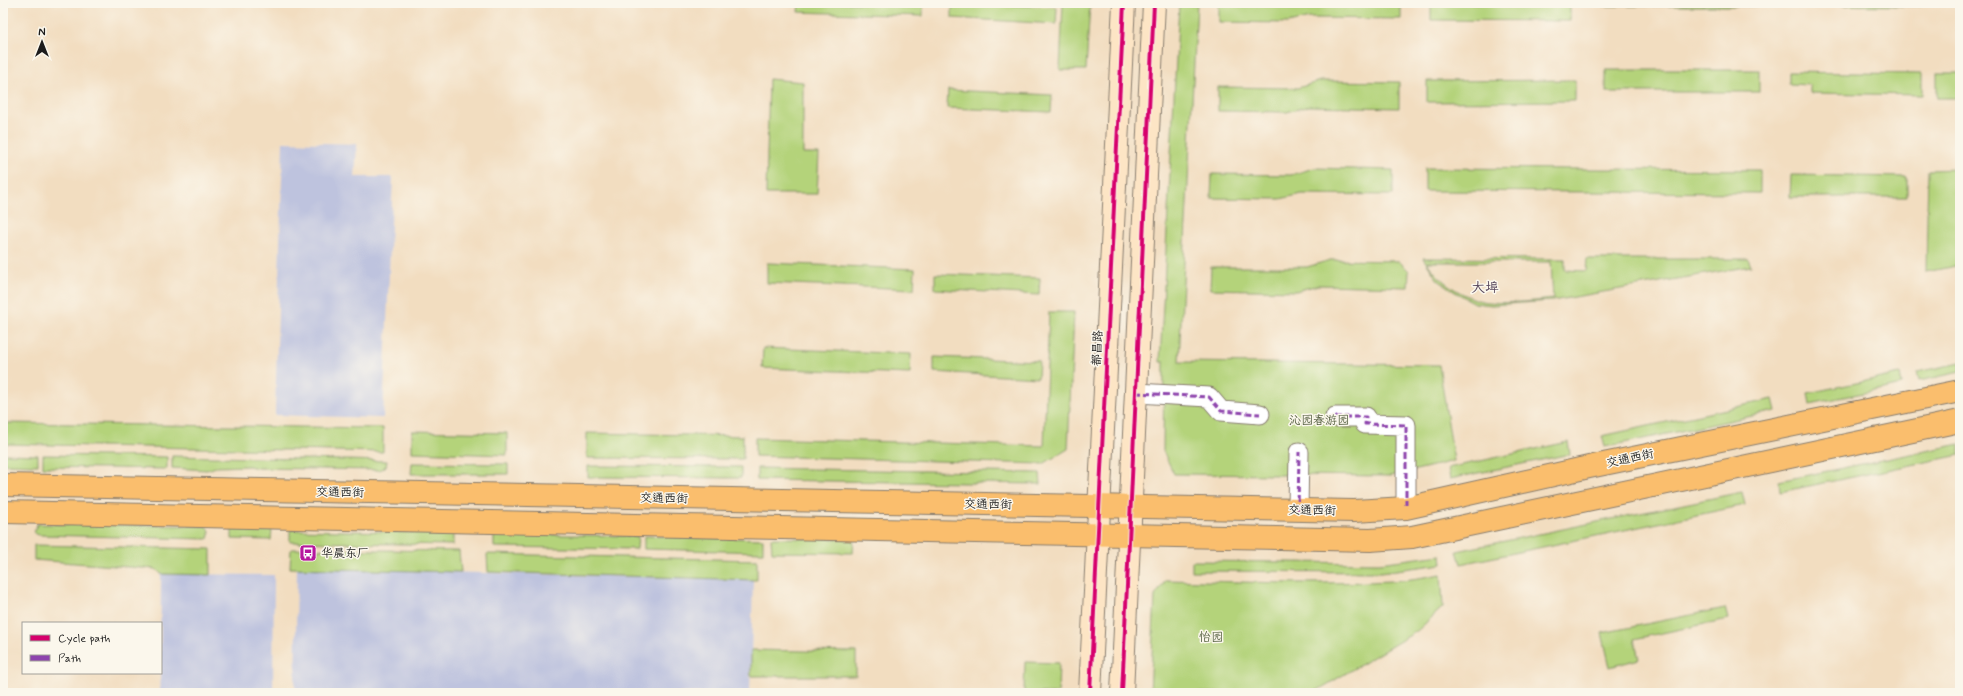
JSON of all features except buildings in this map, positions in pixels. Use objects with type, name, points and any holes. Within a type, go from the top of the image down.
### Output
[{"type":"main road","name":"都昌路","points":[[1090,693],[1124,3]]},
{"type":"main road","points":[[1122,693],[1154,3]]},
{"type":"main road","name":"交通西街","points":[[3,485],[1354,511],[1406,508],[1589,467],[1960,391]]},
{"type":"main road","points":[[3,512],[1370,540],[1412,537],[1960,421]]},
{"type":"street","points":[[1136,393],[1209,397],[1221,411],[1260,414]]},
{"type":"street","points":[[1335,417],[1366,417],[1365,424],[1406,426],[1406,508]]},
{"type":"street","points":[[1298,510],[1299,452]]},
{"type":"shaded area","points":[[283,142],[357,144],[355,177],[393,177],[383,418],[275,415]]},
{"type":"shaded area","points":[[297,568],[753,580],[750,693],[295,693]]},
{"type":"shaded area","points":[[161,574],[274,575],[273,693],[160,693],[160,674],[162,674],[162,622],[161,622]]},
{"type":"green space","points":[[799,3],[923,3],[923,16],[798,12]]},
{"type":"green space","points":[[952,3],[1057,7],[1056,24],[952,18]]},
{"type":"green space","points":[[1063,3],[1090,3],[1086,70],[1060,70]]},
{"type":"green space","name":"沁园春游园","points":[[1179,3],[1197,3],[1179,362],[1439,365],[1454,461],[1391,476],[1174,474],[1163,451],[1164,362],[1160,362]]},
{"type":"green space","points":[[1219,3],[1401,3],[1401,19],[1310,18],[1288,23],[1219,22]]},
{"type":"green space","points":[[1431,3],[1570,3],[1570,21],[1431,20]]},
{"type":"green space","points":[[1603,3],[1756,3],[1756,6],[1603,6]]},
{"type":"green space","points":[[1790,3],[1921,3],[1921,6],[1790,5]]},
{"type":"green space","points":[[1606,70],[1759,70],[1759,92],[1606,92]]},
{"type":"green space","points":[[1789,72],[1922,74],[1922,95],[1810,93],[1810,85],[1789,84]]},
{"type":"green space","points":[[1937,73],[1960,73],[1960,98],[1937,98]]},
{"type":"green space","points":[[769,79],[803,82],[803,154],[819,154],[817,194],[766,194]]},
{"type":"green space","points":[[1575,80],[1575,101],[1427,102],[1427,81]]},
{"type":"green space","points":[[1320,81],[1399,82],[1399,108],[1309,106],[1287,112],[1218,111],[1218,87],[1298,88]]},
{"type":"green space","points":[[948,90],[1052,95],[1051,112],[947,108]]},
{"type":"green space","points":[[1314,168],[1393,170],[1393,195],[1302,194],[1280,199],[1211,198],[1212,174],[1291,175]]},
{"type":"green space","points":[[1425,168],[1760,170],[1760,193],[1425,191]]},
{"type":"green space","points":[[1960,169],[1960,265],[1926,272],[1928,170]]},
{"type":"green space","points":[[1791,175],[1907,177],[1907,197],[1790,197]]},
{"type":"green space","points":[[1423,258],[1565,259],[1565,270],[1586,271],[1587,259],[1748,259],[1751,266],[1552,301],[1492,305],[1475,303],[1455,292],[1438,280]],"holes":[[[1427,262],[1551,262],[1553,299],[1502,303],[1482,301],[1461,293],[1441,279]]]},
{"type":"green space","points":[[1330,260],[1399,261],[1409,271],[1408,287],[1318,285],[1296,291],[1210,289],[1211,267],[1307,267]]},
{"type":"green space","points":[[767,263],[915,269],[914,289],[767,283]]},
{"type":"green space","points":[[935,274],[1040,278],[1039,295],[935,289]]},
{"type":"green space","points":[[1049,312],[1074,312],[1068,449],[1043,464],[755,456],[755,438],[1044,446]]},
{"type":"green space","points":[[763,348],[911,354],[910,374],[762,368]]},
{"type":"green space","points":[[934,357],[1039,361],[1038,378],[934,372]]},
{"type":"green space","points":[[1960,363],[1960,372],[1919,381],[1917,372]]},
{"type":"green space","points":[[1900,374],[1902,385],[1810,404],[1808,393]]},
{"type":"green space","points":[[1773,399],[1776,411],[1605,447],[1602,436]]},
{"type":"green space","points":[[3,423],[383,428],[383,452],[3,444]]},
{"type":"green space","points":[[412,431],[507,433],[507,455],[412,452]]},
{"type":"green space","points":[[587,433],[743,436],[743,459],[587,458]]},
{"type":"green space","points":[[1568,442],[1570,454],[1450,479],[1448,468]]},
{"type":"green space","points":[[1960,444],[1960,455],[1780,492],[1779,481]]},
{"type":"green space","points":[[3,454],[38,455],[38,465],[3,464]]},
{"type":"green space","points":[[43,455],[167,457],[167,469],[43,467]]},
{"type":"green space","points":[[172,456],[387,461],[386,466],[379,470],[257,468],[249,466],[216,467],[207,470],[172,468]]},
{"type":"green space","points":[[412,463],[508,464],[508,474],[411,474]]},
{"type":"green space","points":[[588,466],[741,467],[741,478],[588,477]]},
{"type":"green space","points":[[757,468],[1040,473],[1041,484],[757,480]]},
{"type":"green space","points":[[1742,492],[1745,505],[1461,564],[1457,551]]},
{"type":"green space","points":[[37,524],[206,526],[210,531],[208,539],[39,535],[34,533]]},
{"type":"green space","points":[[232,529],[272,529],[271,540],[232,539]]},
{"type":"green space","points":[[290,530],[453,533],[453,545],[290,542]]},
{"type":"green space","points":[[494,534],[638,536],[637,549],[494,547]]},
{"type":"green space","points":[[644,536],[763,539],[763,552],[644,549]]},
{"type":"green space","points":[[771,538],[854,539],[853,553],[772,552]]},
{"type":"green space","points":[[34,545],[211,549],[211,575],[161,574],[156,569],[34,560]]},
{"type":"green space","points":[[291,549],[459,551],[461,572],[290,568]]},
{"type":"green space","points":[[487,554],[757,560],[757,580],[488,572]]},
{"type":"green space","points":[[1441,555],[1442,564],[1381,572],[1192,571],[1192,561],[1379,563]]},
{"type":"green space","name":"怡园","points":[[1441,574],[1443,607],[1417,631],[1313,693],[1150,693],[1155,596],[1166,580],[1336,583],[1398,581]]},
{"type":"green space","points":[[1725,608],[1728,619],[1634,639],[1639,659],[1610,667],[1602,633]]},
{"type":"green space","points":[[751,650],[856,652],[856,676],[751,676]]},
{"type":"green space","points":[[1025,662],[1059,663],[1058,693],[1024,693]]},
{"type":"marked path","points":[[1136,393],[1209,397],[1221,411],[1260,414]]},
{"type":"marked path","points":[[1335,417],[1366,417],[1365,424],[1406,425],[1406,508]]},
{"type":"marked path","points":[[1298,510],[1299,452]]},
{"type":"cycle path","points":[[1090,693],[1124,3]]},
{"type":"cycle path","points":[[1122,693],[1154,3]]},
{"type":"place","name":"华晨东厂","points":[[308,553]]},
{"type":"district","name":"大埠","points":[[1485,287]]}]
